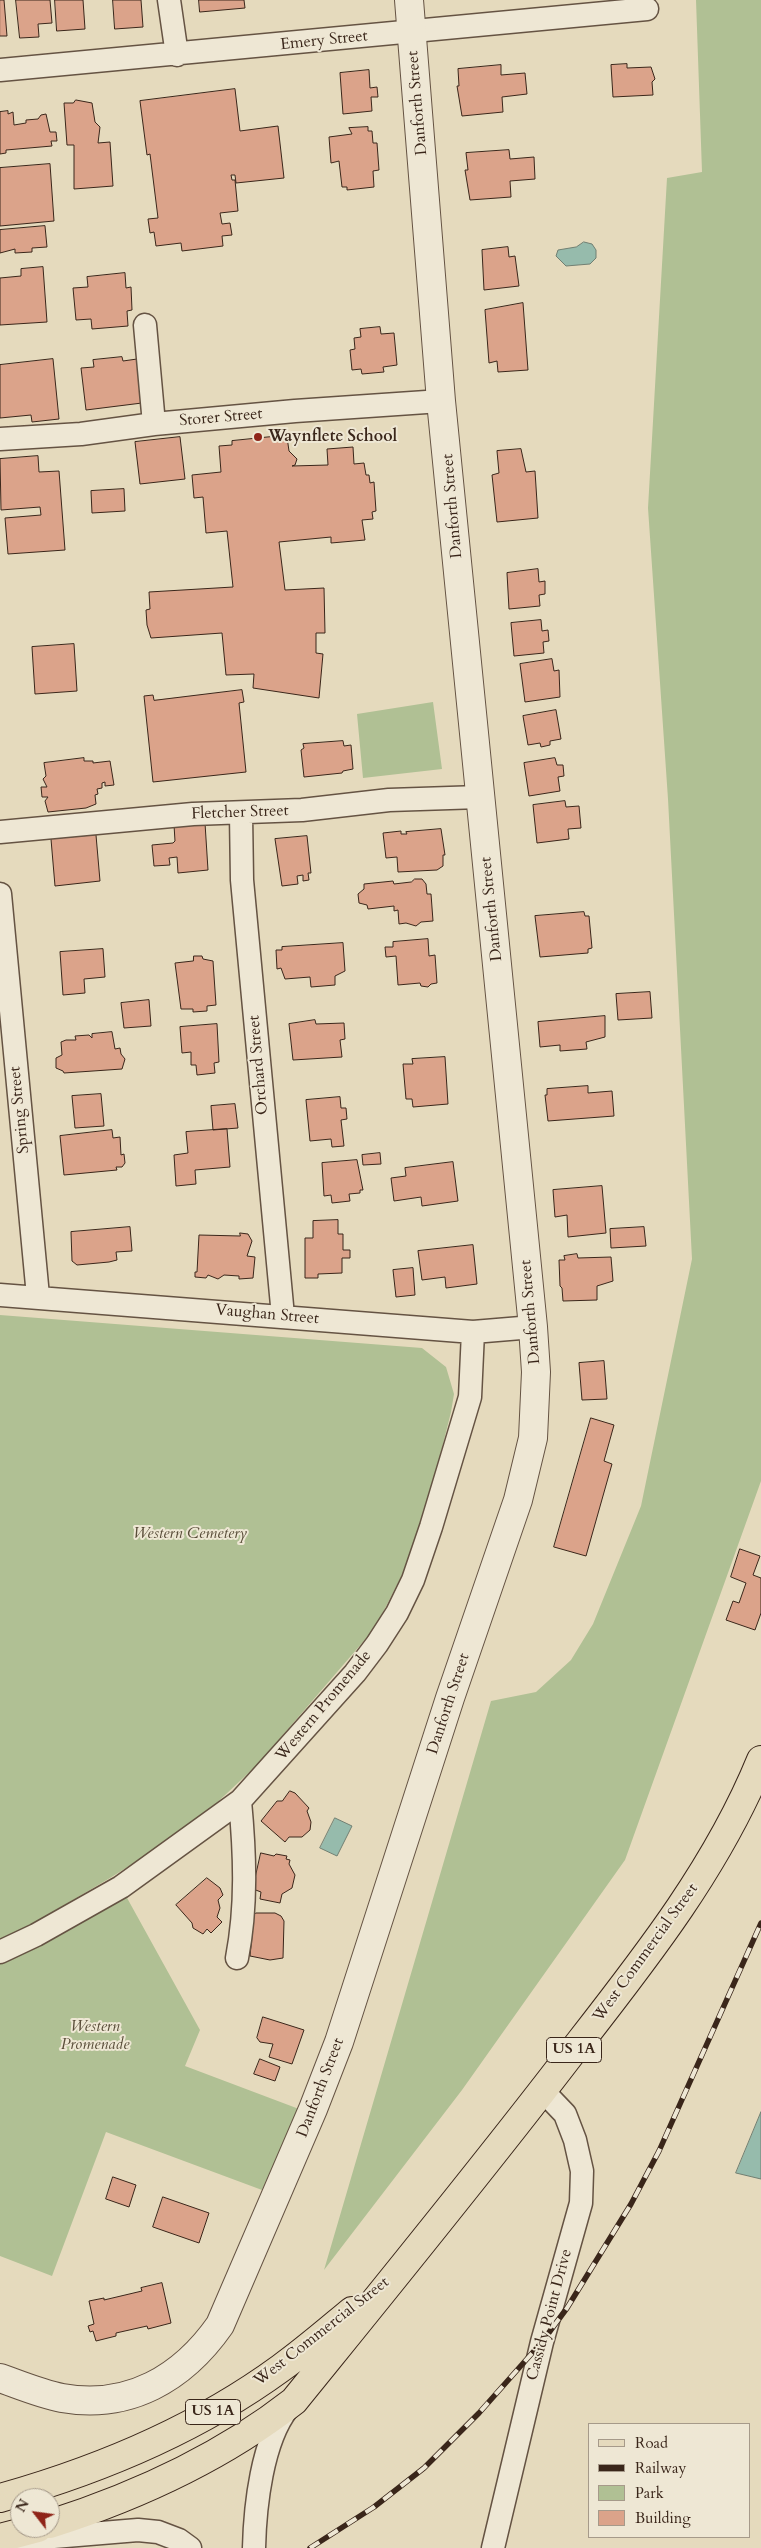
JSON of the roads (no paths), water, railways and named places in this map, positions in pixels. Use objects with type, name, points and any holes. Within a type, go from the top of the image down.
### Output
[{"type":"main road","name":"West Commercial Street","points":[[60,2521],[131,2496],[173,2477],[237,2441],[294,2401],[543,2091],[672,1920],[704,1871],[761,1760]]},
{"type":"main road","name":"West Commercial Street","points":[[0,2498],[84,2472],[138,2451],[191,2425],[282,2368],[398,2273]]},
{"type":"street","points":[[169,0],[177,55]]},
{"type":"street","name":"Danforth Street","points":[[0,2378],[62,2398],[91,2400],[115,2398],[164,2382],[186,2366],[205,2347],[220,2325],[313,2109],[339,2042],[450,1698],[518,1500],[533,1438],[536,1372],[533,1327],[442,400],[409,0]]},
{"type":"street","name":"Emery Street","points":[[0,70],[647,10]]},
{"type":"street","points":[[145,325],[154,424]]},
{"type":"street","name":"Storer Street","points":[[0,439],[81,434],[154,424],[442,400]]},
{"type":"street","name":"Fletcher Street","points":[[0,832],[193,814],[241,814],[302,810],[388,800],[480,796]]},
{"type":"street","name":"Orchard Street","points":[[241,814],[242,880],[284,1316]]},
{"type":"street","name":"Spring Street","points":[[0,902],[38,1296]]},
{"type":"street","name":"Vaughan Street","points":[[0,1295],[38,1296],[474,1332],[533,1327]]},
{"type":"street","name":"Western Promenade","points":[[0,1952],[36,1935],[121,1887],[240,1801],[355,1673],[397,1613],[413,1580],[470,1397],[474,1332]]},
{"type":"street","points":[[237,1958],[241,1938],[246,1863],[240,1801]]},
{"type":"street","name":"Cassidy Point Drive","points":[[493,2548],[542,2342],[581,2203],[582,2170],[575,2140],[565,2114],[543,2091]]},
{"type":"street","points":[[254,2544],[264,2469],[271,2440],[278,2421],[294,2401]]},
{"type":"street","points":[[0,2540],[138,2530],[158,2532],[179,2540],[190,2548]]},
{"type":"railway","points":[[310,2548],[374,2507],[424,2468],[479,2413],[542,2342],[567,2308],[631,2204],[659,2151],[761,1923]]},
{"type":"place","name":"Waynflete School","points":[[258,437]]},
{"type":"park label","name":"Western Cemetery","points":[[190,1534]]}]
